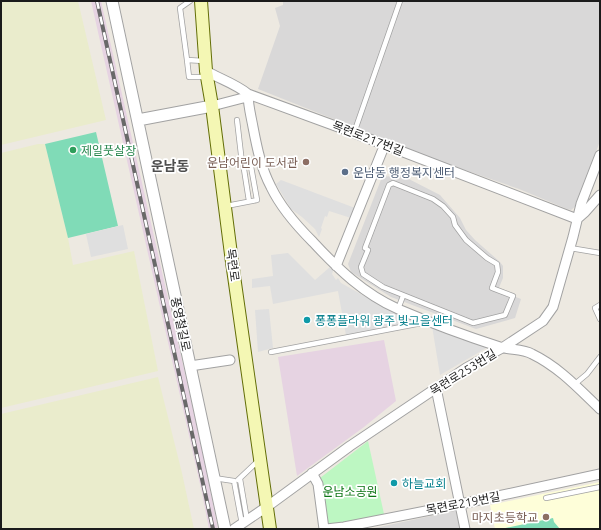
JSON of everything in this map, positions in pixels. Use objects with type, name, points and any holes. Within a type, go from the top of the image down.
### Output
[{"type":"main road","name":"목련로","points":[[201,1],[206,70],[270,529]]},
{"type":"street","name":"풍영철길로","points":[[112,1],[225,529]]},
{"type":"street","name":"목련로217번길","points":[[206,70],[239,86],[248,94],[354,132],[577,219]]},
{"type":"street","points":[[138,120],[212,106],[243,98],[248,94]]},
{"type":"street","points":[[248,94],[248,103],[260,159],[271,187],[281,205],[303,232],[352,281],[370,294],[398,309],[430,322],[502,348],[530,353],[546,362],[575,384],[600,409]]},
{"type":"street","points":[[336,266],[385,144]]},
{"type":"street","name":"목련로253번길","points":[[234,529],[350,446],[436,388],[543,321],[553,307],[577,219],[600,154]]},
{"type":"street","points":[[577,219],[586,212],[600,195]]},
{"type":"street","points":[[190,366],[230,360]]},
{"type":"street","points":[[436,388],[465,529]]},
{"type":"street","points":[[312,473],[318,484],[325,529]]},
{"type":"street","name":"목련로219번길","points":[[325,529],[344,527],[461,504],[600,474]]},
{"type":"lane","points":[[190,1],[180,8],[190,77],[206,70]]},
{"type":"lane","points":[[354,132],[400,1]]},
{"type":"lane","points":[[187,60],[206,70]]},
{"type":"lane","points":[[237,120],[249,201]]},
{"type":"lane","points":[[219,164],[243,163],[260,159]]},
{"type":"lane","points":[[225,206],[257,200],[250,161]]},
{"type":"lane","points":[[393,183],[434,199],[443,206],[453,217],[455,225],[466,240],[487,258],[497,264],[498,272],[492,288],[512,296],[505,315],[473,323],[403,296],[368,278],[363,274],[361,267],[368,250],[365,248],[390,185],[393,183]]},
{"type":"lane","points":[[570,248],[600,253]]},
{"type":"lane","points":[[398,309],[403,296]]},
{"type":"lane","points":[[600,305],[595,308],[600,319]]},
{"type":"lane","points":[[271,352],[430,322]]},
{"type":"lane","points":[[575,384],[587,374],[600,357]]},
{"type":"lane","points":[[214,478],[234,481],[240,479],[260,459]]},
{"type":"lane","points":[[240,479],[245,522]]},
{"type":"lane","points":[[234,481],[245,522]]},
{"type":"lane","points":[[546,498],[600,487]]},
{"type":"shaded area","points":[[1,1],[78,1],[106,120],[1,145]]},
{"type":"shaded area","points":[[91,1],[101,1],[202,449],[218,529],[209,529]]},
{"type":"shaded area","points":[[283,1],[600,1],[600,141],[576,206],[571,210],[567,209],[519,189],[439,161],[258,89],[280,26],[275,8],[283,5]]},
{"type":"shaded area","points":[[38,144],[45,144],[68,238],[73,265],[134,251],[158,371],[1,408],[1,153]]},
{"type":"shaded area","points":[[401,175],[440,195],[460,218],[466,230],[500,262],[503,266],[503,278],[498,290],[521,299],[515,318],[476,329],[391,297],[351,272],[348,264],[382,177]]},
{"type":"shaded area","points":[[281,180],[355,208],[351,218],[329,211],[327,217],[325,216],[319,237],[315,229],[291,209],[276,184]]},
{"type":"shaded area","points":[[123,225],[128,249],[91,257],[86,234]]},
{"type":"shaded area","points":[[288,253],[315,280],[330,267],[336,280],[338,278],[341,283],[395,313],[412,318],[412,322],[346,335],[338,291],[273,304],[270,286],[252,288],[252,279],[273,276],[271,255]]},
{"type":"shaded area","points":[[269,309],[273,348],[258,352],[255,310]]},
{"type":"shaded area","points":[[432,326],[488,347],[440,375]]},
{"type":"shaded area","points":[[384,340],[396,401],[364,427],[297,476],[278,357]]},
{"type":"shaded area","points":[[158,377],[182,473],[194,529],[1,529],[1,414]]},
{"type":"shaded area","name":"마지초등학교","points":[[600,482],[600,529],[495,529],[490,505]]},
{"type":"shaded area","points":[[459,510],[462,529],[370,529]]},
{"type":"green space","points":[[96,132],[118,226],[68,238],[45,144]]},
{"type":"green space","name":"운남소공원","points":[[368,441],[384,514],[330,525],[326,519],[320,478]]},
{"type":"green space","points":[[553,518],[554,522],[560,529],[501,529]]},
{"type":"railway","points":[[97,1],[213,529]]},
{"type":"place","name":"제일풋살장","points":[[73,150]]},
{"type":"place","name":"운남어린이 도서관","points":[[306,162]]},
{"type":"place","name":"운남동 행정복지센터","points":[[345,172]]},
{"type":"place","name":"퐁퐁플라워 광주 빛고을센터","points":[[307,320]]},
{"type":"place","name":"하늘교회","points":[[394,483]]},
{"type":"place","name":"마지초등학교","points":[[546,517]]},
{"type":"district","name":"운남동","points":[[170,166]]}]
